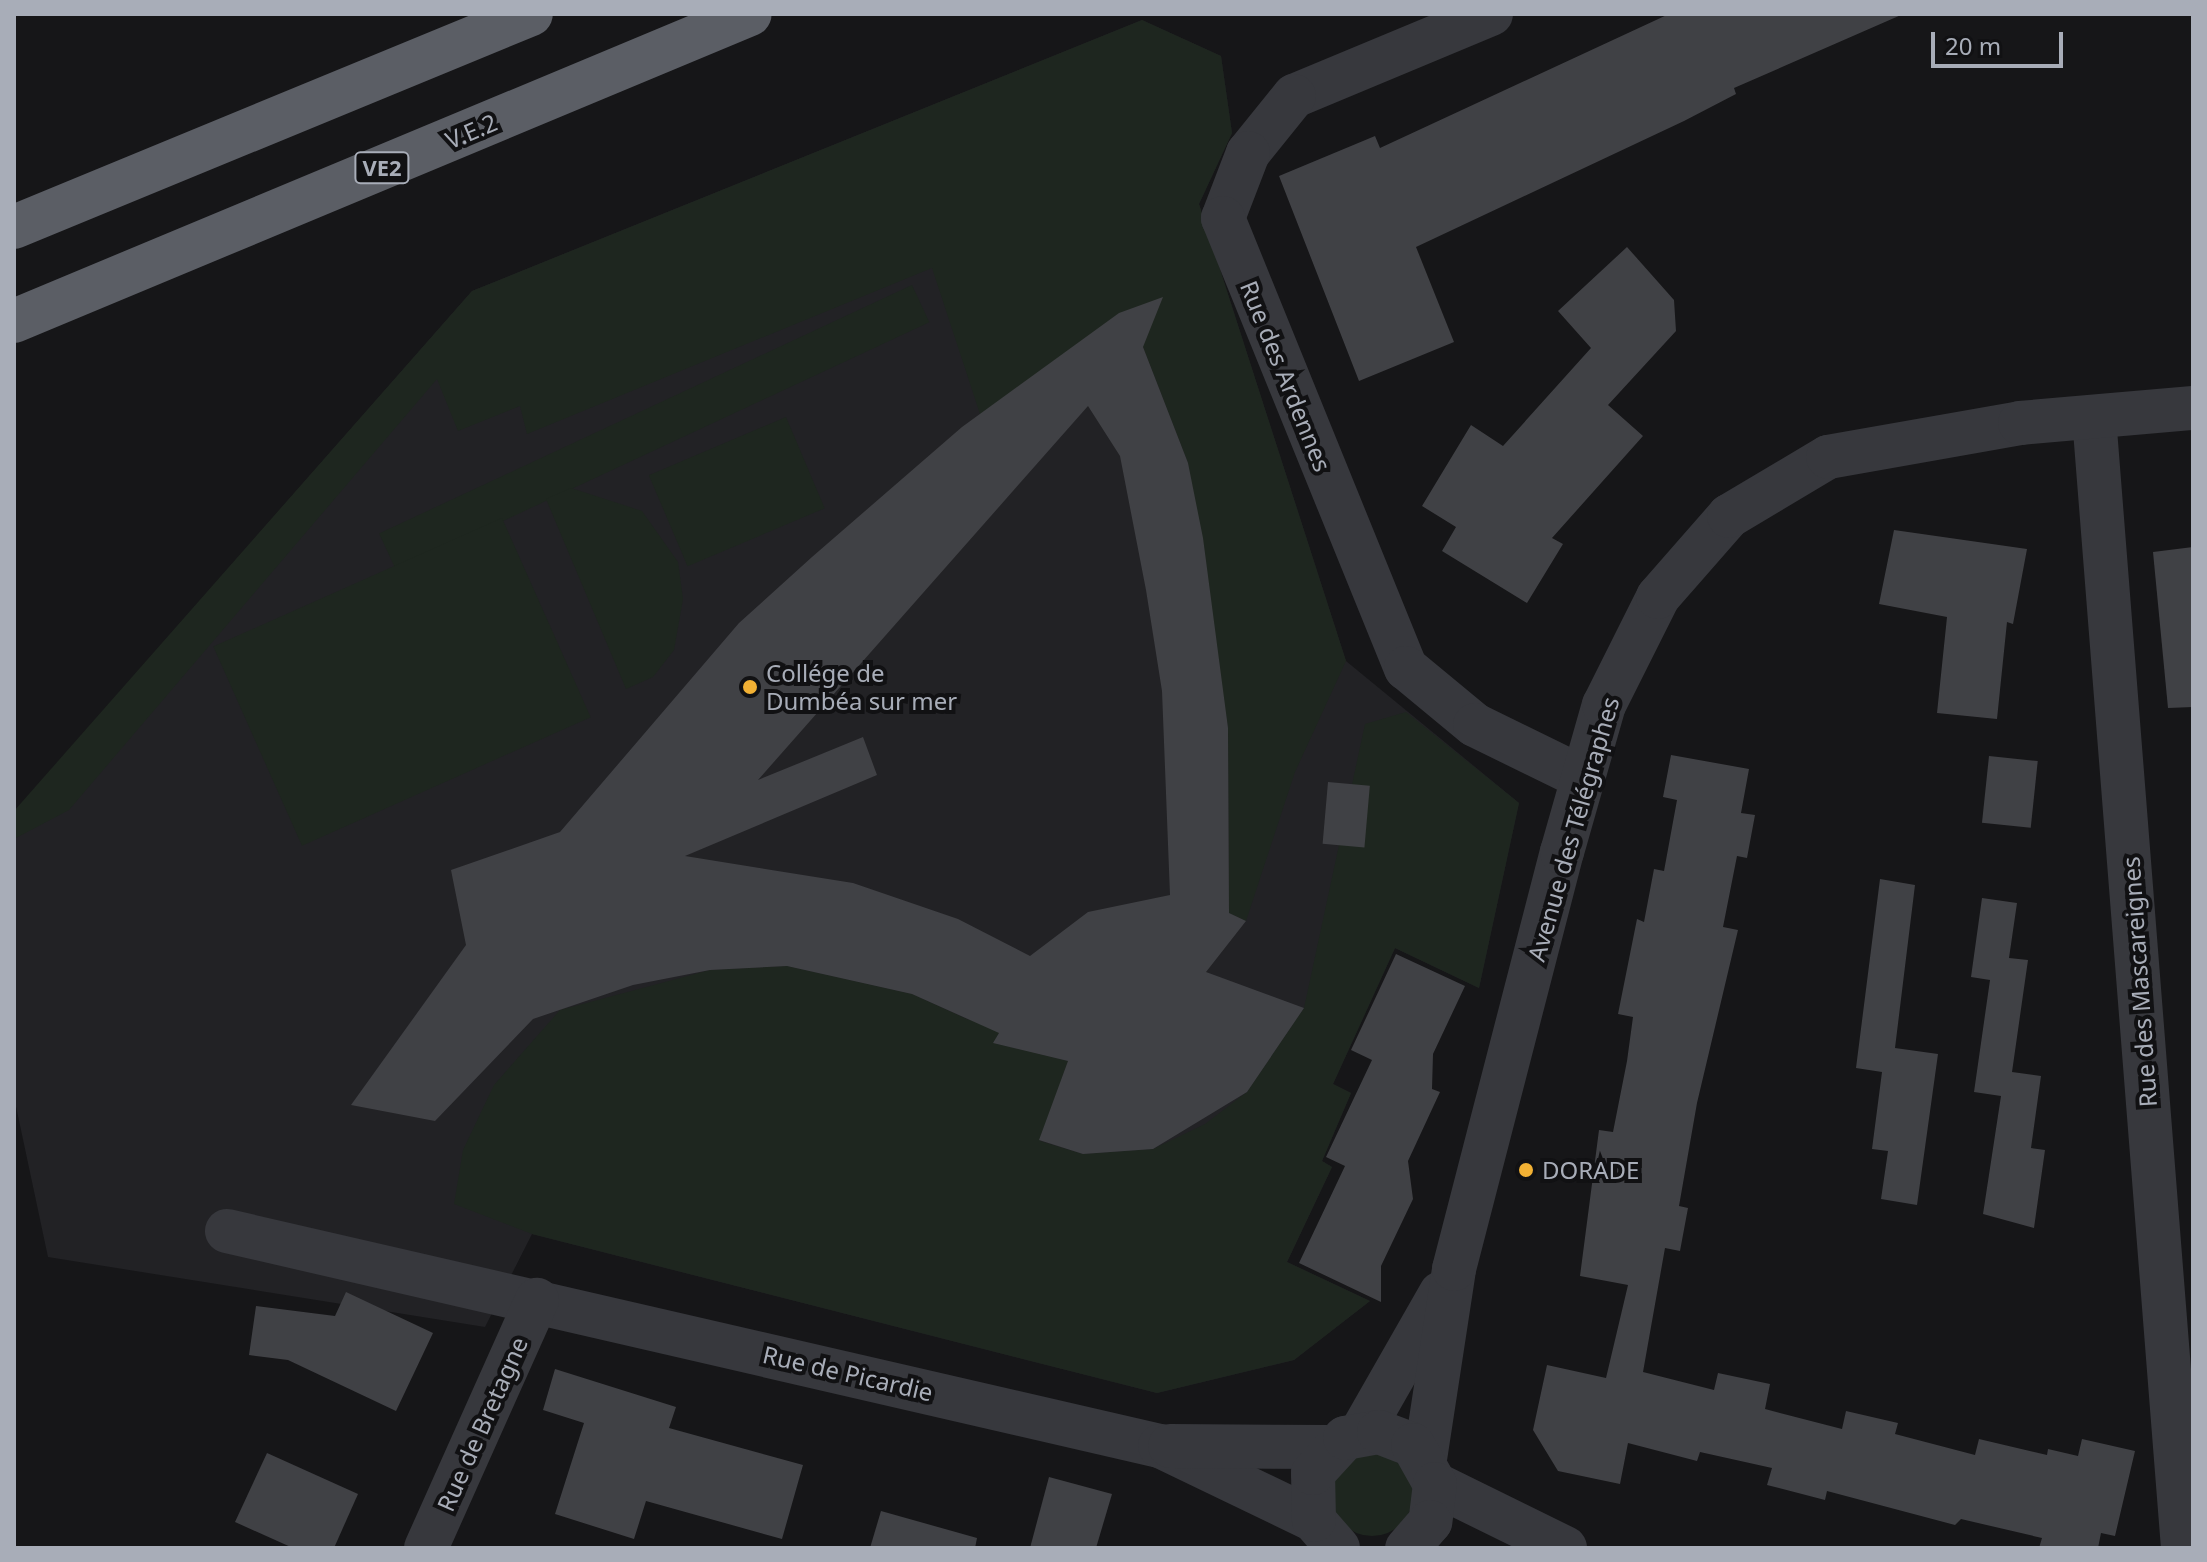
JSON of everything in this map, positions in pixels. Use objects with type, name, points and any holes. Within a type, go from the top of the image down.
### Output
[{"type":"highway","points":[[14,227],[531,14]]},
{"type":"highway","name":"V.E.2","points":[[14,321],[750,14]]},
{"type":"street","name":"Rue des Ardennes","points":[[1491,14],[1294,96],[1248,153],[1223,218],[1406,668],[1475,725],[1583,778]]},
{"type":"street","name":"Avenue des Télégraphes","points":[[1407,1548],[1430,1522],[1430,1472],[1454,1269],[1583,778],[1604,705],[1658,597],[1729,516],[1828,457],[2094,417],[2193,408]]},
{"type":"street","name":"Rue des Mascareignes","points":[[2094,417],[2183,1548]]},
{"type":"street","name":"Rue de Picardie","points":[[227,1231],[1160,1446],[1397,1436],[1430,1472],[1565,1548]]},
{"type":"street","name":"Avenue des Télégraphes","points":[[1325,1538],[1313,1473],[1346,1440],[1454,1269]]},
{"type":"street","name":"Rue de Bretagne","points":[[426,1548],[537,1300]]},
{"type":"street","name":"Rue de Picardie","points":[[1160,1446],[1325,1538]]},
{"type":"shaded area","name":"Collége de Dumbéa sur mer","points":[[1142,20],[1221,56],[1232,133],[1199,204],[1346,661],[1519,803],[1479,988],[1395,948],[1333,1084],[1351,1093],[1322,1161],[1332,1167],[1287,1262],[1370,1301],[1294,1360],[1157,1393],[532,1234],[485,1327],[48,1257],[14,1097],[14,812],[472,291]]},
{"type":"shaded area","points":[[1142,20],[1221,56],[1232,133],[1199,204],[1346,661],[1295,772],[1246,921],[1229,913],[1228,728],[1188,463],[1143,347],[980,414],[932,268],[527,434],[520,406],[458,431],[437,379],[69,810],[14,839],[14,811],[472,291]]},
{"type":"shaded area","points":[[912,285],[929,322],[396,571],[379,533]]},
{"type":"shaded area","points":[[786,417],[825,508],[688,566],[649,475]]},
{"type":"shaded area","points":[[571,488],[642,511],[678,562],[683,599],[674,650],[653,677],[626,689],[546,499]]},
{"type":"shaded area","points":[[502,518],[591,717],[302,846],[213,647]]},
{"type":"shaded area","points":[[1406,712],[1519,803],[1479,988],[1395,948],[1333,1084],[1351,1093],[1322,1161],[1332,1167],[1287,1262],[1370,1301],[1294,1360],[1157,1393],[532,1234],[454,1204],[463,1150],[494,1085],[560,1010],[710,970],[787,966],[912,994],[969,1020],[978,1006],[1005,1021],[994,1043],[1068,1061],[1040,1141],[1083,1154],[1153,1149],[1205,1124],[1247,1092],[1304,1008],[1365,724]]},
{"type":"shaded area","points":[[1372,1454],[1388,1457],[1401,1466],[1410,1479],[1413,1495],[1410,1511],[1401,1524],[1388,1533],[1372,1536],[1356,1533],[1343,1524],[1334,1511],[1331,1495],[1334,1479],[1343,1466],[1356,1457]]},
{"type":"building","points":[[1669,14],[1901,15],[1734,88],[1736,94],[1684,121],[1416,247],[1454,342],[1359,381],[1279,176],[1375,136],[1380,148]]},
{"type":"building","points":[[1627,247],[1674,300],[1676,331],[1608,405],[1643,436],[1552,538],[1563,544],[1527,603],[1442,551],[1456,527],[1422,506],[1471,425],[1503,446],[1591,348],[1558,311]]},
{"type":"building","name":"Collége de Dumbéa sur mer","points":[[1163,297],[1143,347],[1188,463],[1203,538],[1228,728],[1229,913],[1246,921],[1206,972],[1304,1008],[1247,1092],[1153,1149],[1083,1154],[1039,1140],[1068,1061],[993,1043],[999,1033],[912,994],[787,966],[710,970],[633,985],[533,1019],[435,1121],[351,1105],[466,945],[451,870],[560,832],[739,623],[962,427],[1119,313]],"holes":[[[1088,406],[1120,456],[1162,691],[1170,895],[1088,912],[1030,956],[958,919],[853,883],[685,856],[877,775],[863,737],[758,780]]]},
{"type":"building","points":[[1894,530],[2027,549],[2013,624],[2007,622],[1997,719],[1937,713],[1947,617],[1879,604]]},
{"type":"building","points":[[2193,547],[2193,707],[2168,708],[2153,552]]},
{"type":"building","points":[[1671,755],[1749,769],[1741,813],[1755,815],[1747,858],[1737,856],[1723,927],[1738,930],[1697,1103],[1679,1206],[1688,1208],[1680,1251],[1665,1248],[1643,1372],[1714,1390],[1718,1373],[1770,1384],[1765,1409],[1842,1429],[1846,1411],[1898,1423],[1895,1434],[1975,1455],[1979,1439],[2047,1455],[2048,1449],[2078,1456],[2082,1439],[2135,1451],[2115,1536],[2101,1533],[2098,1548],[2039,1548],[2042,1538],[1961,1519],[1955,1525],[1827,1491],[1825,1500],[1767,1485],[1772,1468],[1700,1452],[1697,1461],[1628,1443],[1620,1484],[1558,1471],[1533,1430],[1547,1365],[1606,1378],[1628,1285],[1580,1276],[1599,1130],[1613,1132],[1627,1061],[1633,1017],[1618,1014],[1637,919],[1644,922],[1654,869],[1664,871],[1677,800],[1663,797]]},
{"type":"building","points":[[1989,756],[2038,761],[2031,828],[1982,823]]},
{"type":"building","points":[[1328,782],[1370,786],[1364,847],[1323,844]]},
{"type":"building","points":[[1880,879],[1915,885],[1895,1048],[1938,1054],[1917,1205],[1881,1199],[1888,1151],[1872,1149],[1882,1072],[1856,1068]]},
{"type":"building","points":[[1982,898],[2017,903],[2009,958],[2028,960],[2012,1072],[2041,1076],[2031,1148],[2045,1150],[2034,1228],[1983,1214],[2001,1096],[1974,1092],[1990,980],[1971,977]]},
{"type":"building","points":[[1396,954],[1465,986],[1433,1054],[1432,1089],[1440,1092],[1408,1161],[1413,1199],[1381,1266],[1381,1302],[1299,1263],[1345,1166],[1326,1157],[1372,1060],[1351,1050]]},
{"type":"building","points":[[346,1292],[433,1333],[396,1411],[288,1360],[249,1355],[256,1306],[335,1316]]},
{"type":"building","points":[[555,1369],[676,1407],[669,1428],[803,1465],[782,1539],[646,1501],[634,1539],[555,1514],[584,1423],[543,1410]]},
{"type":"building","points":[[267,1453],[358,1494],[334,1548],[293,1548],[235,1522]]},
{"type":"building","points":[[1049,1477],[1112,1494],[1096,1548],[1030,1548]]},
{"type":"building","points":[[881,1511],[977,1538],[975,1548],[870,1548]]},
{"type":"place","name":"Collége de Dumbéa sur mer","points":[[750,687]]},
{"type":"place","name":"DORADE","points":[[1526,1170]]}]
